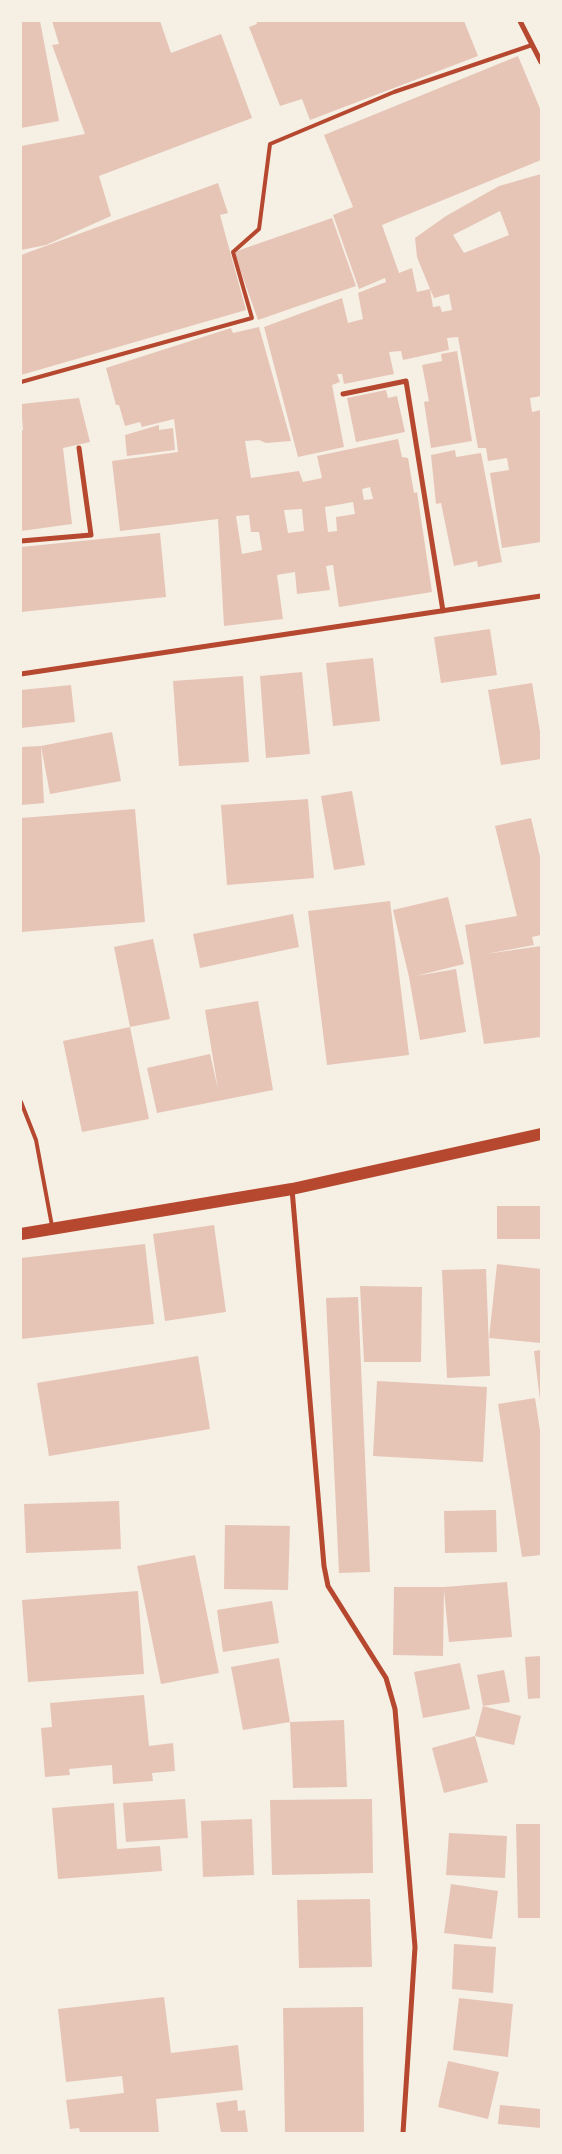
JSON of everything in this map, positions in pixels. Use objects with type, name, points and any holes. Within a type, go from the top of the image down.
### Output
[{"type":"main road","points":[[21,1234],[292,1189],[541,1134]]},
{"type":"street","points":[[520,21],[541,62]]},
{"type":"street","points":[[343,394],[406,381],[443,611]]},
{"type":"street","points":[[21,541],[91,535],[79,448]]},
{"type":"street","points":[[21,674],[541,596]]},
{"type":"street","points":[[292,1189],[324,1566],[331,1590],[386,1678],[395,1709],[415,1947],[403,2133]]},
{"type":"lane","points":[[21,382],[252,318],[233,252],[259,230],[270,144],[394,92],[532,45]]},
{"type":"lane","points":[[21,1102],[36,1140],[52,1228]]},
{"type":"building","points":[[21,21],[40,21],[59,121],[21,128]]},
{"type":"building","points":[[52,21],[160,21],[171,53],[221,34],[252,118],[99,176],[111,216],[46,245],[21,250],[21,146],[85,134],[52,45],[59,44]]},
{"type":"building","points":[[256,21],[464,21],[478,56],[310,120],[302,99],[280,106],[249,27],[257,24]]},
{"type":"building","points":[[518,56],[541,111],[541,160],[382,225],[399,273],[412,268],[417,292],[430,289],[417,257],[415,238],[446,216],[499,186],[541,174],[541,396],[530,398],[532,412],[541,410],[541,542],[502,548],[490,473],[509,470],[507,458],[488,461],[486,448],[478,448],[458,337],[447,338],[449,350],[403,360],[401,351],[389,352],[394,374],[344,384],[342,374],[337,374],[340,382],[332,385],[344,447],[298,457],[264,327],[342,298],[348,323],[363,319],[358,293],[386,282],[385,278],[359,289],[333,215],[353,207],[324,135]],"holes":[[[500,211],[509,235],[464,253],[453,235]],[[430,289],[434,298],[449,294],[452,310],[442,312],[440,306],[433,307]]]},
{"type":"building","points":[[218,183],[228,213],[220,215],[246,310],[21,375],[21,255]]},
{"type":"building","points":[[332,218],[356,286],[258,320],[234,252]]},
{"type":"building","points":[[259,327],[291,441],[266,443],[259,440],[245,441],[251,478],[299,471],[303,482],[322,478],[317,456],[398,439],[402,457],[408,458],[414,493],[417,492],[432,592],[339,607],[333,565],[326,566],[330,590],[297,594],[295,572],[277,575],[283,619],[224,626],[218,519],[120,531],[112,461],[178,452],[174,419],[142,427],[140,422],[125,426],[119,405],[116,405],[106,368],[231,328],[233,333]],"holes":[[[370,487],[373,499],[364,500],[362,489]],[[353,502],[355,514],[336,517],[337,531],[328,532],[325,507]],[[302,509],[304,531],[288,533],[284,510]],[[249,515],[251,532],[259,532],[262,550],[242,554],[236,516]]]},
{"type":"building","points":[[457,351],[472,441],[431,448],[424,402],[429,401],[422,365],[442,361],[441,354]]},
{"type":"building","points":[[386,390],[388,398],[397,396],[405,432],[356,442],[347,398]]},
{"type":"building","points":[[79,398],[90,442],[63,448],[72,524],[21,531],[21,430],[23,430],[21,404]]},
{"type":"building","points":[[159,425],[159,430],[173,428],[175,450],[127,456],[125,435]]},
{"type":"building","points":[[455,450],[456,457],[481,453],[502,562],[478,567],[477,561],[454,566],[441,503],[436,504],[431,455]]},
{"type":"building","points":[[160,533],[166,597],[21,612],[21,547]]},
{"type":"building","points":[[490,629],[497,675],[441,683],[434,637]]},
{"type":"building","points":[[373,658],[380,721],[333,726],[326,663]]},
{"type":"building","points":[[302,672],[310,754],[266,758],[260,676]]},
{"type":"building","points":[[243,676],[249,762],[179,766],[173,681]]},
{"type":"building","points":[[532,683],[541,738],[541,759],[501,765],[488,690]]},
{"type":"building","points":[[71,685],[75,722],[21,728],[21,690]]},
{"type":"building","points":[[112,732],[121,781],[50,794],[41,746]]},
{"type":"building","points":[[41,746],[44,803],[22,805],[21,747]]},
{"type":"building","points":[[352,791],[365,865],[334,870],[321,796]]},
{"type":"building","points":[[308,799],[314,878],[227,885],[221,805]]},
{"type":"building","points":[[135,809],[145,922],[21,932],[21,818]]},
{"type":"building","points":[[531,818],[541,861],[541,935],[532,937],[534,945],[486,954],[541,946],[541,1037],[484,1044],[465,925],[517,916],[495,826]]},
{"type":"building","points":[[448,897],[464,964],[416,976],[456,969],[466,1032],[420,1040],[409,977],[393,910]]},
{"type":"building","points":[[390,901],[409,1055],[327,1065],[308,911]]},
{"type":"building","points":[[293,914],[299,947],[200,968],[193,934]]},
{"type":"building","points":[[153,939],[170,1019],[130,1027],[114,947]]},
{"type":"building","points":[[258,1001],[273,1090],[157,1113],[147,1068],[210,1054],[218,1089],[205,1010]]},
{"type":"building","points":[[130,1027],[149,1119],[82,1132],[63,1041]]},
{"type":"building","points":[[497,1206],[541,1206],[541,1239],[497,1239]]},
{"type":"building","points":[[214,1225],[226,1312],[165,1321],[153,1234]]},
{"type":"building","points":[[145,1244],[154,1324],[21,1339],[21,1258]]},
{"type":"building","points":[[497,1264],[541,1269],[541,1343],[489,1338]]},
{"type":"building","points":[[486,1269],[490,1376],[447,1378],[442,1270]]},
{"type":"building","points":[[360,1286],[422,1287],[421,1362],[364,1362]]},
{"type":"building","points":[[358,1297],[370,1572],[339,1573],[326,1298]]},
{"type":"building","points":[[541,1350],[541,1400],[540,1400],[534,1351]]},
{"type":"building","points":[[198,1356],[210,1429],[49,1456],[37,1383]]},
{"type":"building","points":[[377,1381],[487,1387],[483,1462],[373,1456]]},
{"type":"building","points":[[535,1398],[541,1437],[541,1555],[522,1557],[498,1404]]},
{"type":"building","points":[[119,1501],[121,1549],[26,1553],[24,1504]]},
{"type":"building","points":[[496,1510],[497,1552],[445,1553],[444,1511]]},
{"type":"building","points":[[225,1525],[290,1526],[288,1590],[224,1589]]},
{"type":"building","points":[[195,1555],[219,1673],[161,1684],[137,1566]]},
{"type":"building","points":[[507,1582],[512,1637],[449,1642],[444,1590],[443,1656],[393,1655],[394,1587],[444,1587]]},
{"type":"building","points":[[138,1591],[144,1674],[28,1682],[22,1600]]},
{"type":"building","points":[[272,1601],[279,1643],[223,1652],[217,1610]]},
{"type":"building","points":[[541,1656],[541,1698],[528,1699],[525,1657]]},
{"type":"building","points":[[279,1658],[290,1722],[243,1730],[231,1667]]},
{"type":"building","points":[[460,1663],[470,1709],[423,1718],[414,1672]]},
{"type":"building","points":[[504,1670],[510,1702],[483,1706],[477,1675]]},
{"type":"building","points":[[144,1695],[149,1746],[173,1743],[175,1771],[152,1773],[153,1781],[113,1784],[112,1765],[69,1769],[70,1775],[45,1777],[41,1728],[52,1727],[50,1703]]},
{"type":"building","points":[[483,1706],[521,1716],[514,1745],[475,1736]]},
{"type":"building","points":[[344,1720],[347,1787],[293,1788],[290,1722]]},
{"type":"building","points":[[475,1736],[488,1782],[444,1793],[432,1748]]},
{"type":"building","points":[[185,1799],[188,1838],[126,1842],[123,1803]]},
{"type":"building","points":[[372,1799],[373,1873],[272,1875],[270,1800]]},
{"type":"building","points":[[114,1803],[117,1849],[160,1846],[162,1871],[58,1879],[52,1808]]},
{"type":"building","points":[[252,1819],[254,1875],[203,1877],[201,1821]]},
{"type":"building","points":[[516,1824],[541,1824],[541,1918],[518,1918]]},
{"type":"building","points":[[449,1833],[507,1836],[505,1878],[446,1875]]},
{"type":"building","points":[[451,1884],[498,1891],[492,1939],[444,1933]]},
{"type":"building","points":[[370,1899],[372,1967],[299,1968],[297,1900]]},
{"type":"building","points":[[454,1944],[496,1947],[493,1993],[452,1989]]},
{"type":"building","points":[[164,1997],[171,2053],[238,2045],[243,2090],[156,2099],[159,2133],[80,2133],[79,2128],[70,2129],[66,2100],[124,2093],[122,2076],[66,2082],[58,2009]]},
{"type":"building","points":[[459,1998],[513,2004],[508,2057],[453,2050]]},
{"type":"building","points":[[363,2007],[364,2133],[285,2133],[283,2008]]},
{"type":"building","points":[[448,2061],[499,2072],[488,2119],[438,2107]]},
{"type":"building","points":[[237,2100],[238,2111],[245,2110],[248,2133],[221,2133],[216,2103]]},
{"type":"building","points":[[500,2105],[541,2109],[541,2128],[498,2124]]}]
